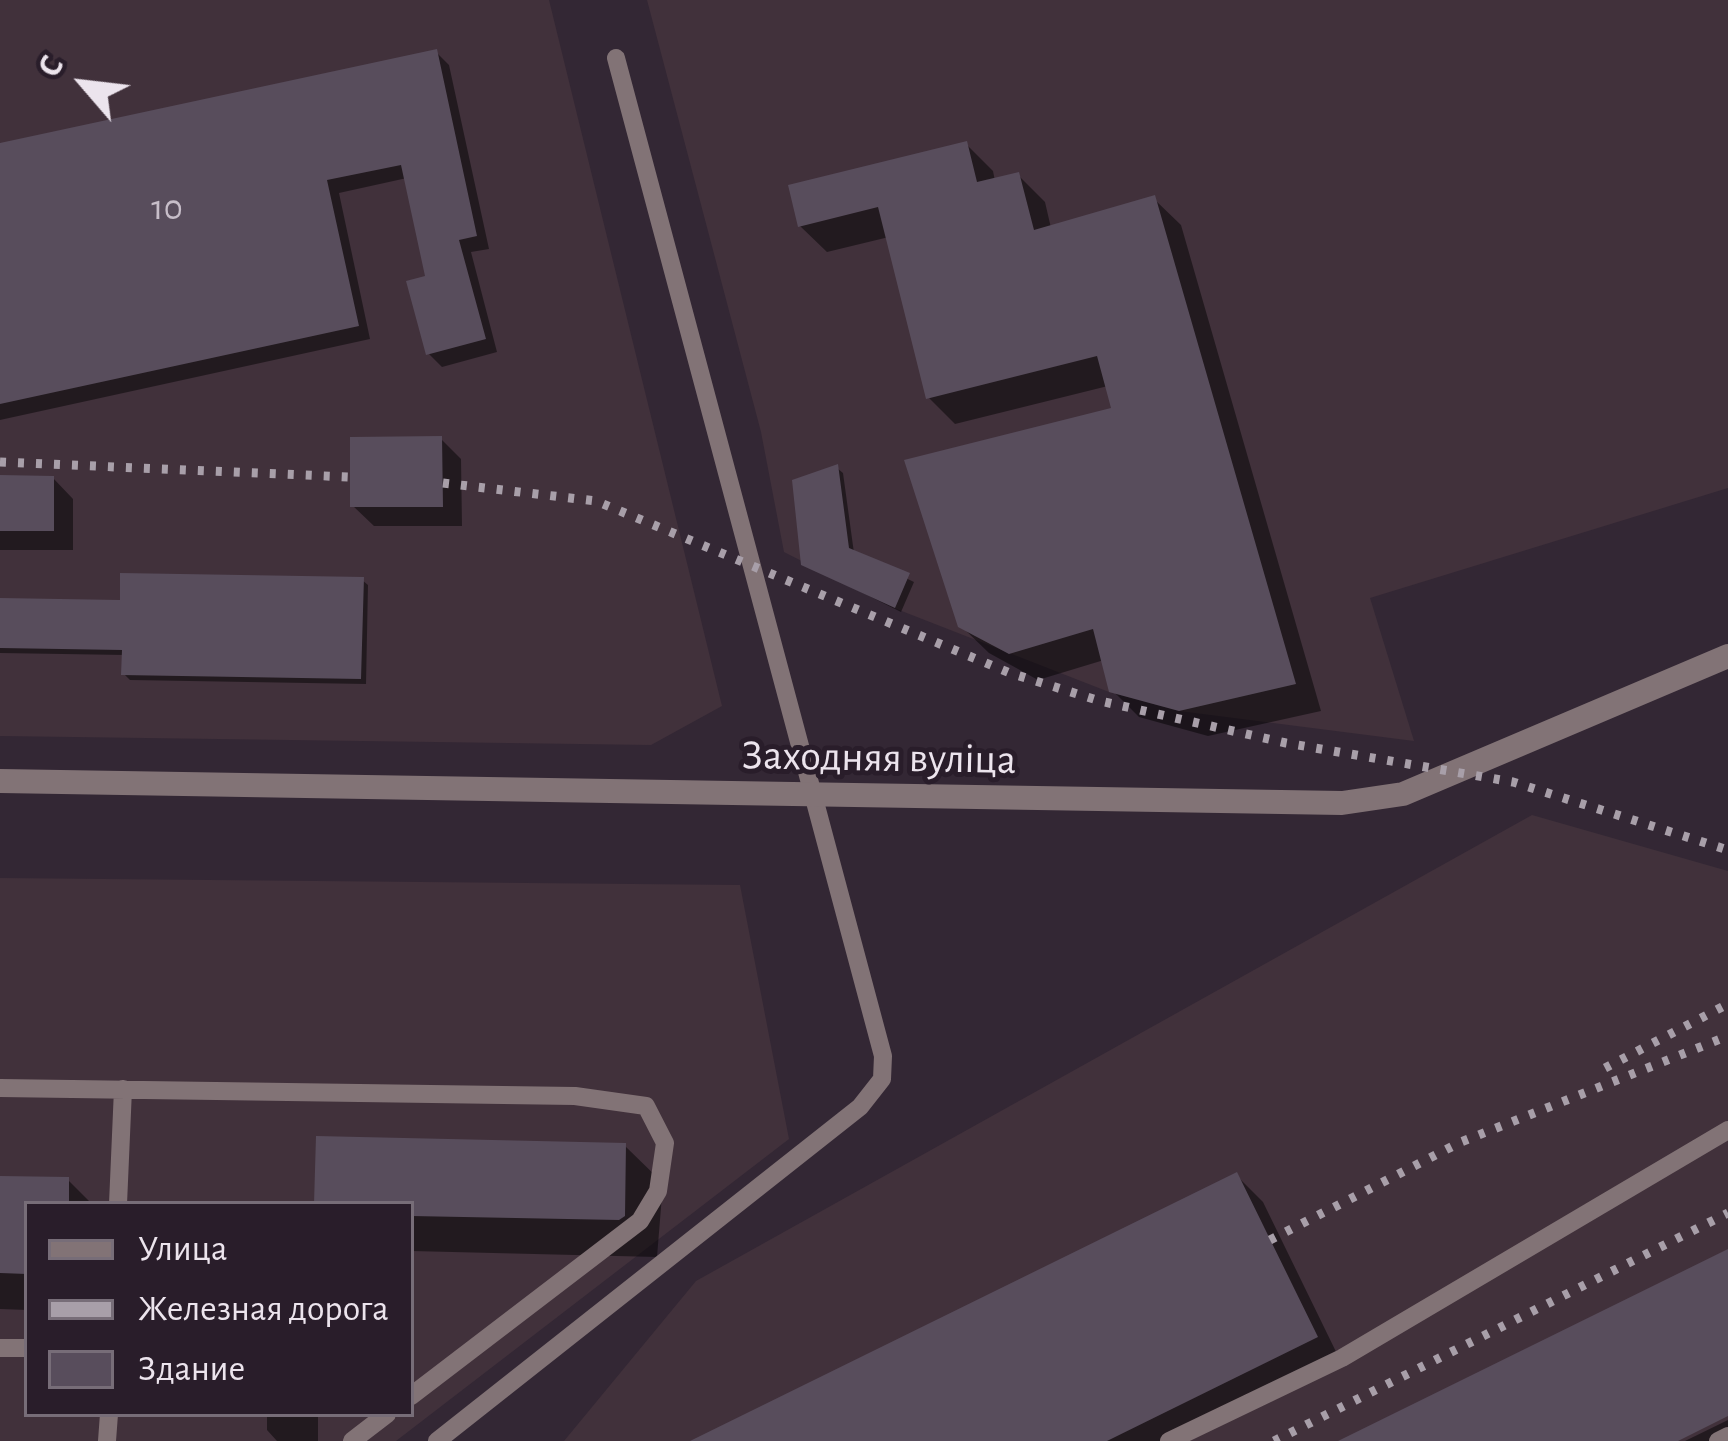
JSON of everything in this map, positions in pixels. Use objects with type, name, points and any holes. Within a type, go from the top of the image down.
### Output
[{"type":"street","name":"Заходняя вуліца","points":[[0,781],[1342,803],[1403,794],[1728,656]]},
{"type":"lane","points":[[437,1441],[860,1108],[882,1079],[883,1056],[616,58]]},
{"type":"lane","points":[[0,1088],[575,1096],[646,1106],[665,1143],[658,1191],[640,1221],[414,1394]]},
{"type":"lane","points":[[118,1201],[123,1090]]},
{"type":"lane","points":[[1168,1441],[1342,1358],[1728,1130]]},
{"type":"lane","points":[[352,1441],[383,1417]]},
{"type":"lane","points":[[1718,1441],[1728,1436]]},
{"type":"shaded area","points":[[0,0],[549,0],[722,706],[651,745],[0,736]]},
{"type":"shaded area","points":[[647,0],[1728,0],[1728,488],[1370,598],[1414,741],[1179,711],[1109,692],[894,608],[784,552],[761,432]]},
{"type":"shaded area","points":[[1532,815],[1728,871],[1728,1441],[564,1441],[696,1281]]},
{"type":"shaded area","points":[[0,878],[740,885],[789,1139],[396,1441],[0,1441]]},
{"type":"building","points":[[437,49],[477,236],[459,240],[486,339],[426,355],[406,281],[425,276],[401,165],[327,180],[359,326],[0,404],[0,143]]},
{"type":"building","points":[[967,141],[977,182],[1019,172],[1034,230],[1155,195],[1296,684],[1179,711],[1109,692],[1093,629],[1009,654],[958,627],[904,460],[1111,408],[1097,356],[926,399],[878,207],[798,227],[788,185]]},
{"type":"building","points":[[442,436],[443,507],[350,507],[350,437]]},
{"type":"building","points":[[838,464],[849,548],[910,573],[895,608],[801,565],[792,480]]},
{"type":"building","points":[[0,475],[54,476],[54,531],[0,531]]},
{"type":"building","points":[[120,573],[364,577],[361,679],[121,675],[122,650],[0,648],[0,598],[120,600]]},
{"type":"building","points":[[316,1136],[626,1143],[625,1216],[619,1220],[414,1216],[414,1201],[314,1201]]},
{"type":"building","points":[[1237,1172],[1318,1337],[1107,1441],[690,1441]]},
{"type":"building","points":[[0,1176],[69,1177],[69,1201],[24,1201],[24,1274],[0,1273]]},
{"type":"building","points":[[1728,1249],[1728,1416],[1678,1441],[1338,1441]]},
{"type":"railway","points":[[0,462],[350,477]]},
{"type":"railway","points":[[443,483],[596,501],[1010,673],[1100,701],[1286,743],[1513,782],[1728,850]]},
{"type":"railway","points":[[1605,1068],[1728,1004]]},
{"type":"railway","points":[[1270,1240],[1461,1142],[1728,1036]]},
{"type":"railway","points":[[1274,1441],[1728,1213]]}]
